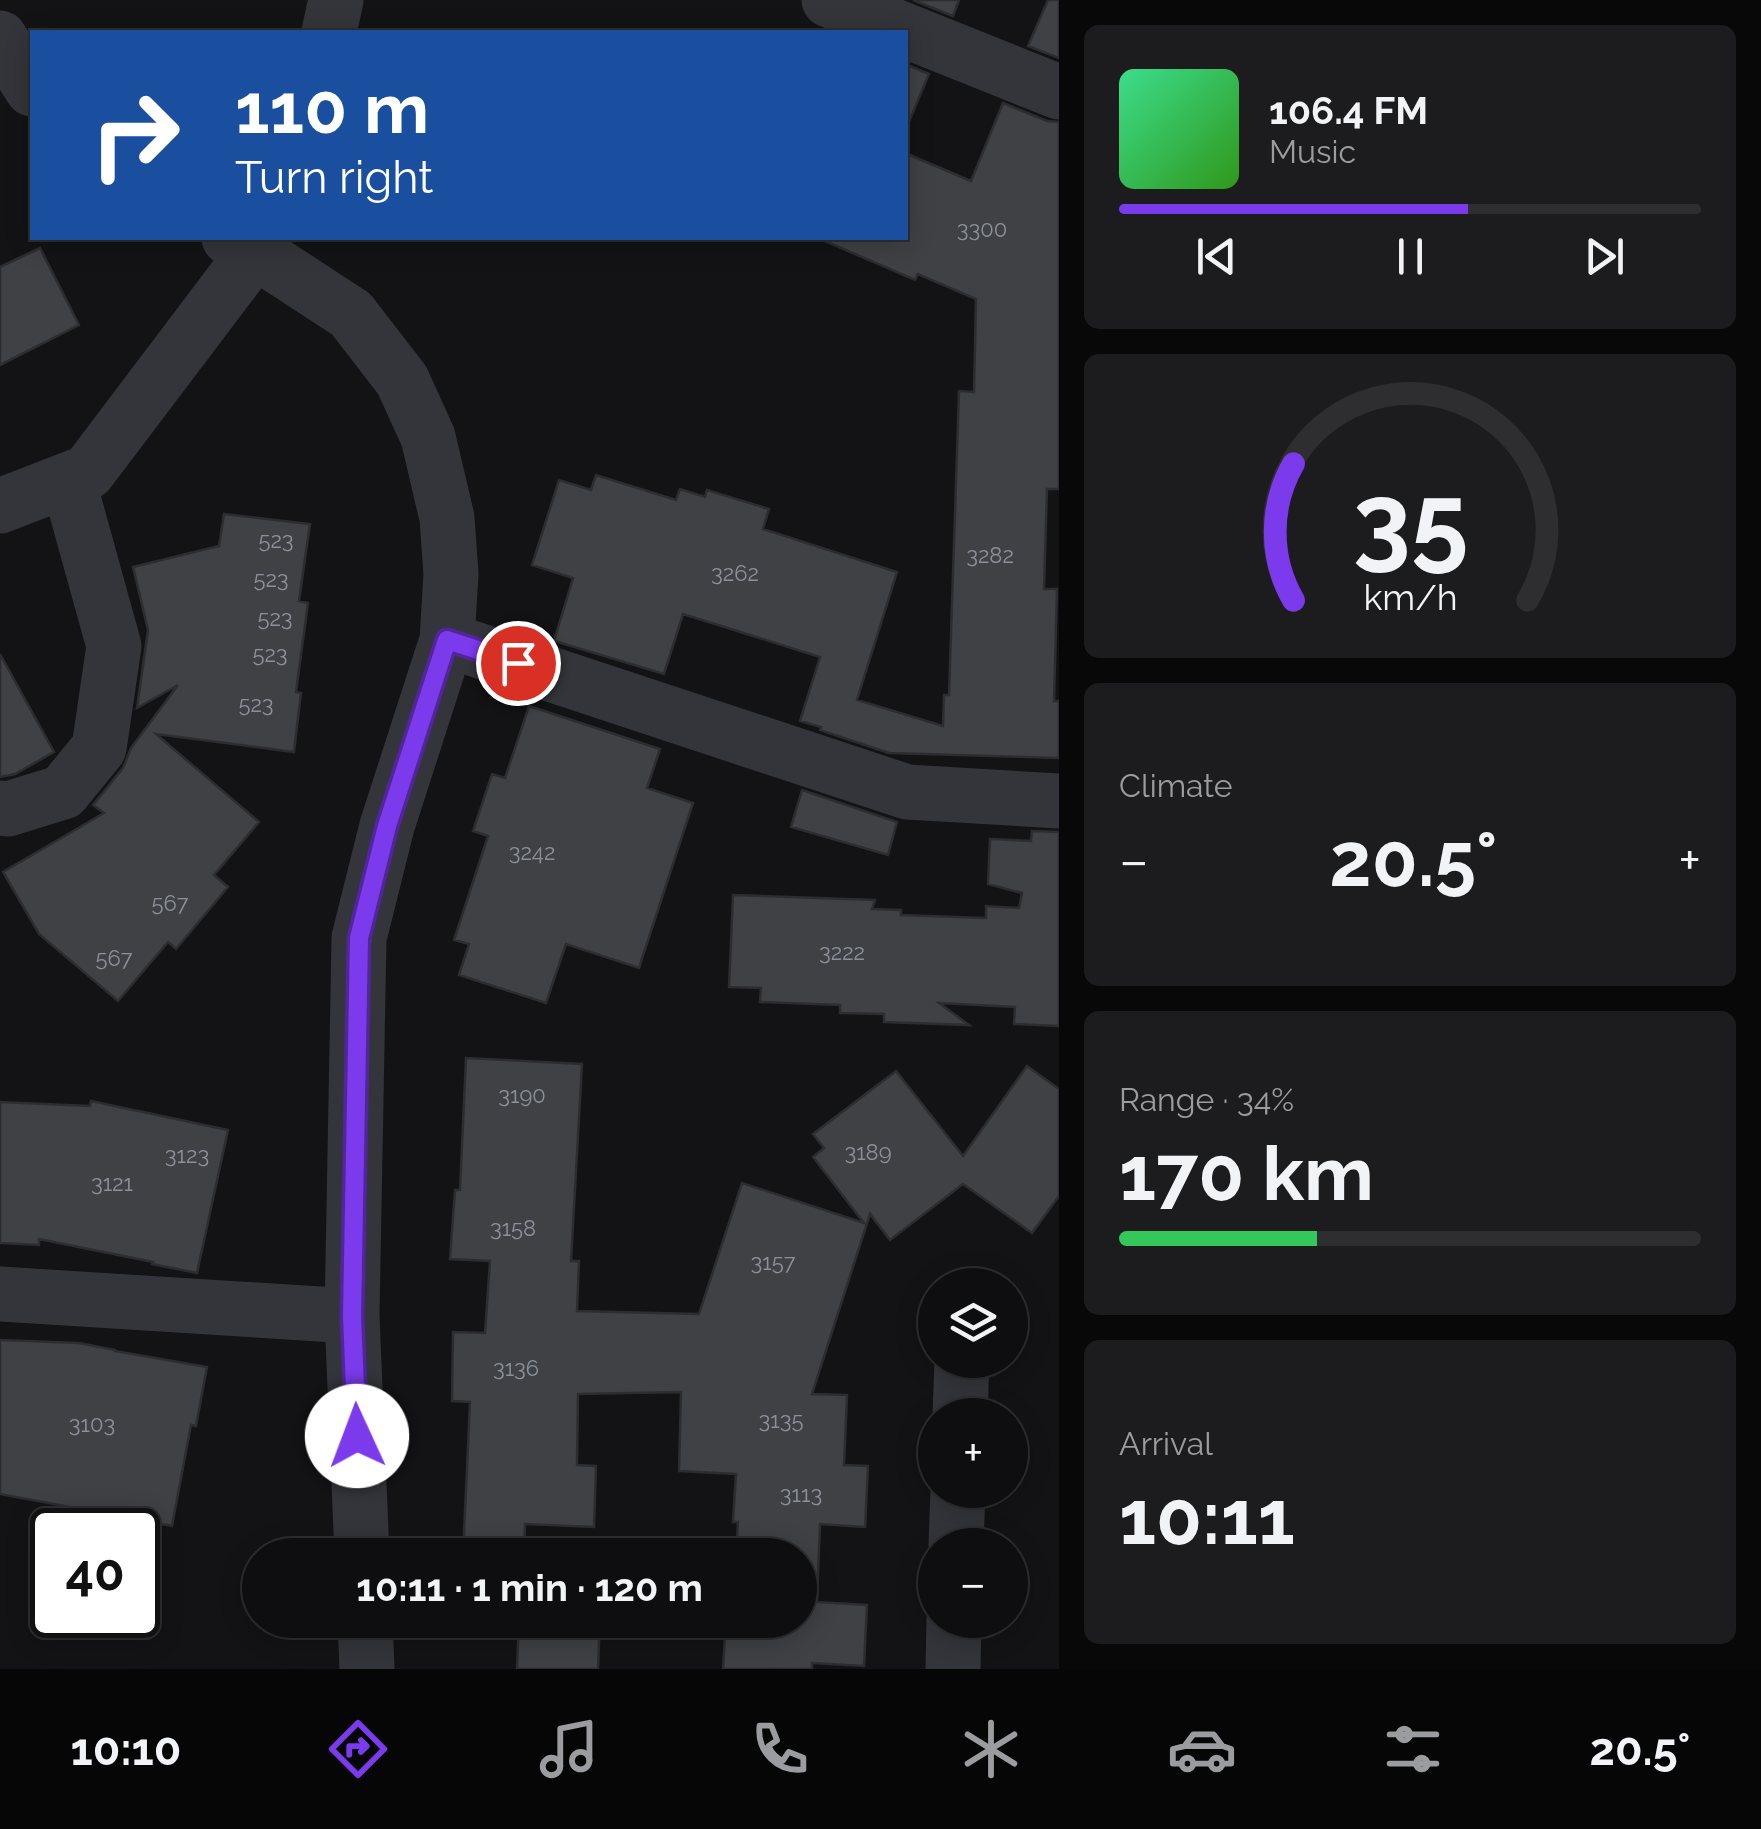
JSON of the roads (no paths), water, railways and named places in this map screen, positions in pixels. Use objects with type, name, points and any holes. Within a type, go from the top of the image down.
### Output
[{"type":"street","points":[[329,30],[336,0]]},
{"type":"street","points":[[828,0],[903,30]]},
{"type":"street","points":[[908,32],[1058,92]]},
{"type":"street","points":[[0,38],[21,91]]},
{"type":"street","points":[[0,506],[88,472],[250,242],[351,314],[402,380],[428,437],[447,518],[451,574],[447,640],[387,826],[359,938],[352,1316],[361,1538]]},
{"type":"street","points":[[0,808],[62,792],[100,748],[114,646],[68,480]]},
{"type":"street","points":[[447,640],[907,792],[1058,802]]},
{"type":"street","points":[[0,1294],[352,1316]]},
{"type":"street","points":[[366,1638],[367,1669]]},
{"type":"street","points":[[953,1669],[954,1638]]}]
